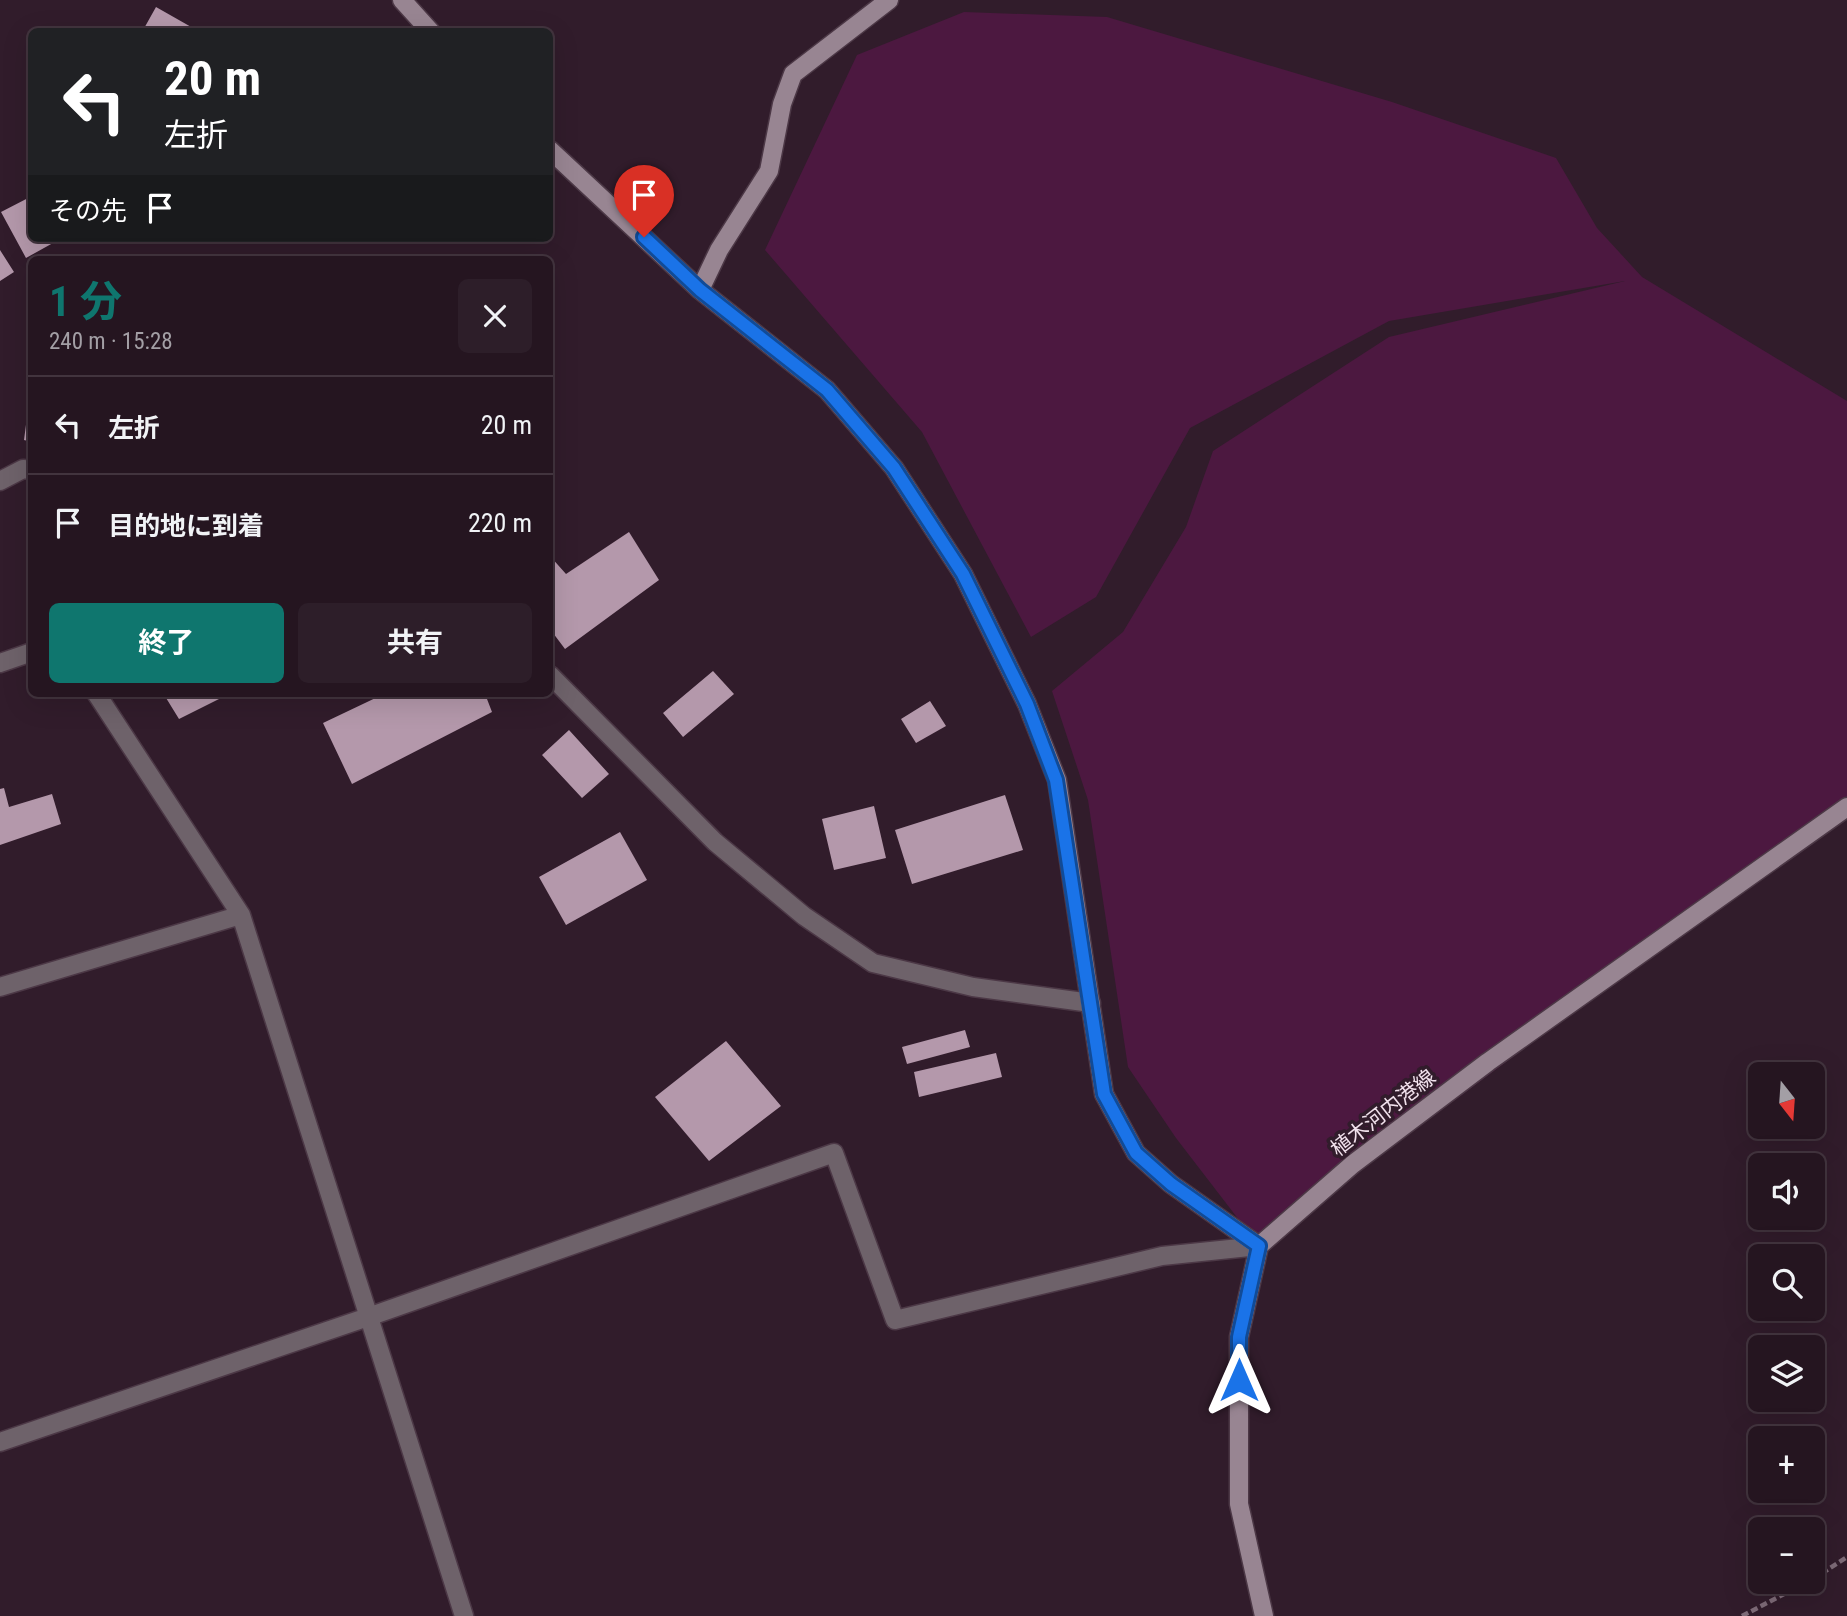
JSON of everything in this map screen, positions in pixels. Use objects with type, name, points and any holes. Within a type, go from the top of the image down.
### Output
[{"type":"street","points":[[402,0],[427,28]]},
{"type":"street","points":[[700,290],[719,250],[769,172],[782,104],[793,74],[889,0]]},
{"type":"street","points":[[553,152],[700,290],[827,390],[894,468],[963,574],[1027,704],[1056,780],[1104,1094],[1136,1153],[1171,1184],[1259,1246]]},
{"type":"street","points":[[0,481],[23,469],[28,470]]},
{"type":"street","points":[[0,663],[28,653]]},
{"type":"street","points":[[553,678],[715,842],[804,916],[873,963],[984,989],[1091,1003]]},
{"type":"street","points":[[99,697],[241,915],[464,1616]]},
{"type":"street","name":"植木河内港線","points":[[1259,1246],[1353,1164],[1477,1070],[1847,807]]},
{"type":"street","points":[[0,987],[241,915]]},
{"type":"street","points":[[0,1442],[371,1317],[834,1153],[894,1320],[1163,1256],[1259,1246]]},
{"type":"street","points":[[1259,1246],[1239,1337],[1239,1504],[1264,1616]]},
{"type":"path","points":[[1825,1571],[1847,1557]]},
{"type":"path","points":[[1742,1616],[1784,1594]]},
{"type":"shaded area","points":[[964,12],[1107,17],[1392,102],[1556,158],[1597,228],[1642,277],[1847,401],[1847,808],[1259,1246],[1176,1138],[1128,1067],[1088,800],[1052,691],[1123,632],[1186,527],[1213,451],[1389,337],[1625,281],[1389,321],[1190,428],[1096,597],[1031,637],[922,432],[765,250],[857,55]]},
{"type":"building","points":[[156,7],[193,28],[144,28]]},
{"type":"building","points":[[28,198],[28,242],[55,242],[26,258],[1,212]]},
{"type":"building","points":[[0,250],[14,272],[0,281]]},
{"type":"building","points":[[28,409],[28,441],[24,440]]},
{"type":"building","points":[[629,532],[659,580],[565,649],[553,633],[553,559],[566,574]]},
{"type":"building","points":[[713,671],[734,694],[683,737],[663,713]]},
{"type":"building","points":[[165,697],[223,697],[179,719]]},
{"type":"building","points":[[378,697],[489,697],[487,699],[492,712],[352,784],[323,723]]},
{"type":"building","points":[[930,701],[946,726],[916,743],[901,719]]},
{"type":"building","points":[[569,730],[609,774],[582,798],[542,755]]},
{"type":"building","points":[[4,788],[9,807],[52,794],[61,824],[0,845],[0,789]]},
{"type":"building","points":[[1005,795],[1023,850],[912,884],[895,830]]},
{"type":"building","points":[[874,806],[886,858],[834,870],[822,819]]},
{"type":"building","points":[[620,832],[647,880],[566,925],[539,877]]},
{"type":"building","points":[[965,1030],[970,1047],[907,1064],[902,1047]]},
{"type":"building","points":[[726,1041],[781,1106],[709,1161],[655,1097]]},
{"type":"building","points":[[996,1053],[1002,1077],[919,1097],[914,1072]]},
{"type":"route","points":[[644,237],[700,290],[827,390],[894,468],[963,574],[1027,704],[1056,780],[1104,1094],[1136,1153],[1171,1184],[1259,1246],[1239,1337],[1239,1380]]}]
